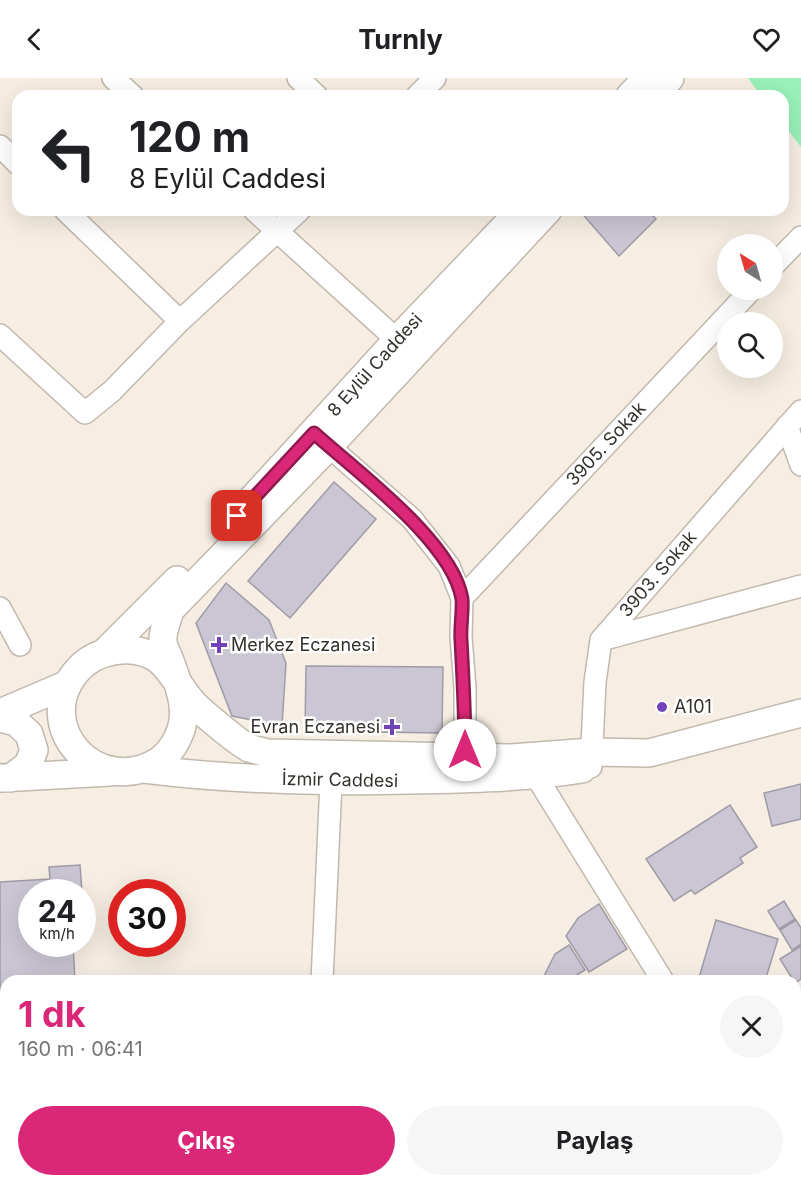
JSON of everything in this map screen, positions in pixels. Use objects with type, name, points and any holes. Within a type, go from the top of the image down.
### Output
[{"type":"main road","points":[[636,90],[647,78]]},
{"type":"main road","points":[[659,90],[670,78]]},
{"type":"main road","name":"8 Eylül Caddesi","points":[[105,652],[321,440],[397,340],[515,216]]},
{"type":"main road","points":[[5,778],[129,772],[144,769],[161,760],[174,746],[183,728],[185,709],[163,640],[170,610],[321,440],[542,216]]},
{"type":"main road","points":[[114,772],[95,766],[80,755],[69,740],[62,721],[62,702],[68,684],[90,659],[105,652],[123,649],[142,652],[158,660],[177,680]]},
{"type":"main road","name":"İzmir Caddesi","points":[[177,680],[193,703],[247,748],[267,753],[654,760],[801,724]]},
{"type":"main road","points":[[0,713],[68,684]]},
{"type":"main road","name":"İzmir Caddesi","points":[[144,769],[194,775],[331,782],[536,776],[591,760],[649,753],[801,713]]},
{"type":"main road","points":[[0,718],[16,722],[23,728],[29,734],[34,750],[28,765],[5,778]]},
{"type":"main road","points":[[511,758],[526,766],[536,776]]},
{"type":"street","points":[[113,78],[126,90]]},
{"type":"street","points":[[298,78],[311,90]]},
{"type":"street","points":[[423,90],[435,78]]},
{"type":"street","points":[[0,146],[12,158]]},
{"type":"street","points":[[71,216],[180,321]]},
{"type":"street","points":[[260,216],[397,340]]},
{"type":"street","points":[[0,335],[85,413],[112,391],[180,321],[294,216]]},
{"type":"street","points":[[783,256],[801,237]]},
{"type":"street","name":"3905. Sokak","points":[[462,598],[742,300]]},
{"type":"street","points":[[794,419],[801,465]]},
{"type":"street","name":"3903. Sokak","points":[[601,639],[794,419]]},
{"type":"street","points":[[321,440],[412,519],[449,566],[462,598],[465,758]]},
{"type":"street","points":[[591,760],[595,682],[601,639],[801,586]]},
{"type":"street","points":[[0,608],[20,645]]},
{"type":"street","points":[[536,776],[659,975]]},
{"type":"street","points":[[322,975],[331,782]]},
{"type":"green space","points":[[748,78],[801,78],[801,147],[789,132],[789,90],[757,90]]},
{"type":"building","points":[[584,216],[653,216],[656,219],[619,256]]},
{"type":"building","points":[[334,482],[376,519],[290,618],[248,581]]},
{"type":"building","points":[[226,583],[269,620],[286,663],[282,726],[232,716],[196,623]]},
{"type":"building","points":[[306,666],[443,667],[442,733],[305,731]]},
{"type":"building","points":[[801,784],[801,819],[772,826],[764,793]]},
{"type":"building","points":[[730,805],[757,847],[740,858],[743,863],[695,894],[691,890],[674,901],[646,859]]},
{"type":"building","points":[[80,865],[81,879],[50,879],[49,867]]},
{"type":"building","points":[[18,881],[18,957],[74,957],[75,975],[0,975],[0,882]]},
{"type":"building","points":[[784,901],[795,919],[779,929],[768,911]]},
{"type":"building","points":[[599,904],[627,949],[589,972],[566,936],[578,918]]},
{"type":"building","points":[[716,920],[778,939],[767,975],[700,975]]},
{"type":"building","points":[[796,920],[801,928],[801,944],[792,950],[780,930]]},
{"type":"building","points":[[569,945],[585,970],[577,975],[544,975],[555,954]]},
{"type":"building","points":[[801,946],[801,975],[790,975],[780,959]]},
{"type":"place","name":"Merkez Eczanesi","points":[[219,645]]},
{"type":"place","name":"A101","points":[[662,707]]},
{"type":"place","name":"Evran Eczanesi","points":[[392,727]]},
{"type":"route","points":[[237,516],[314,433],[412,519],[449,566],[462,598],[465,750]]}]
